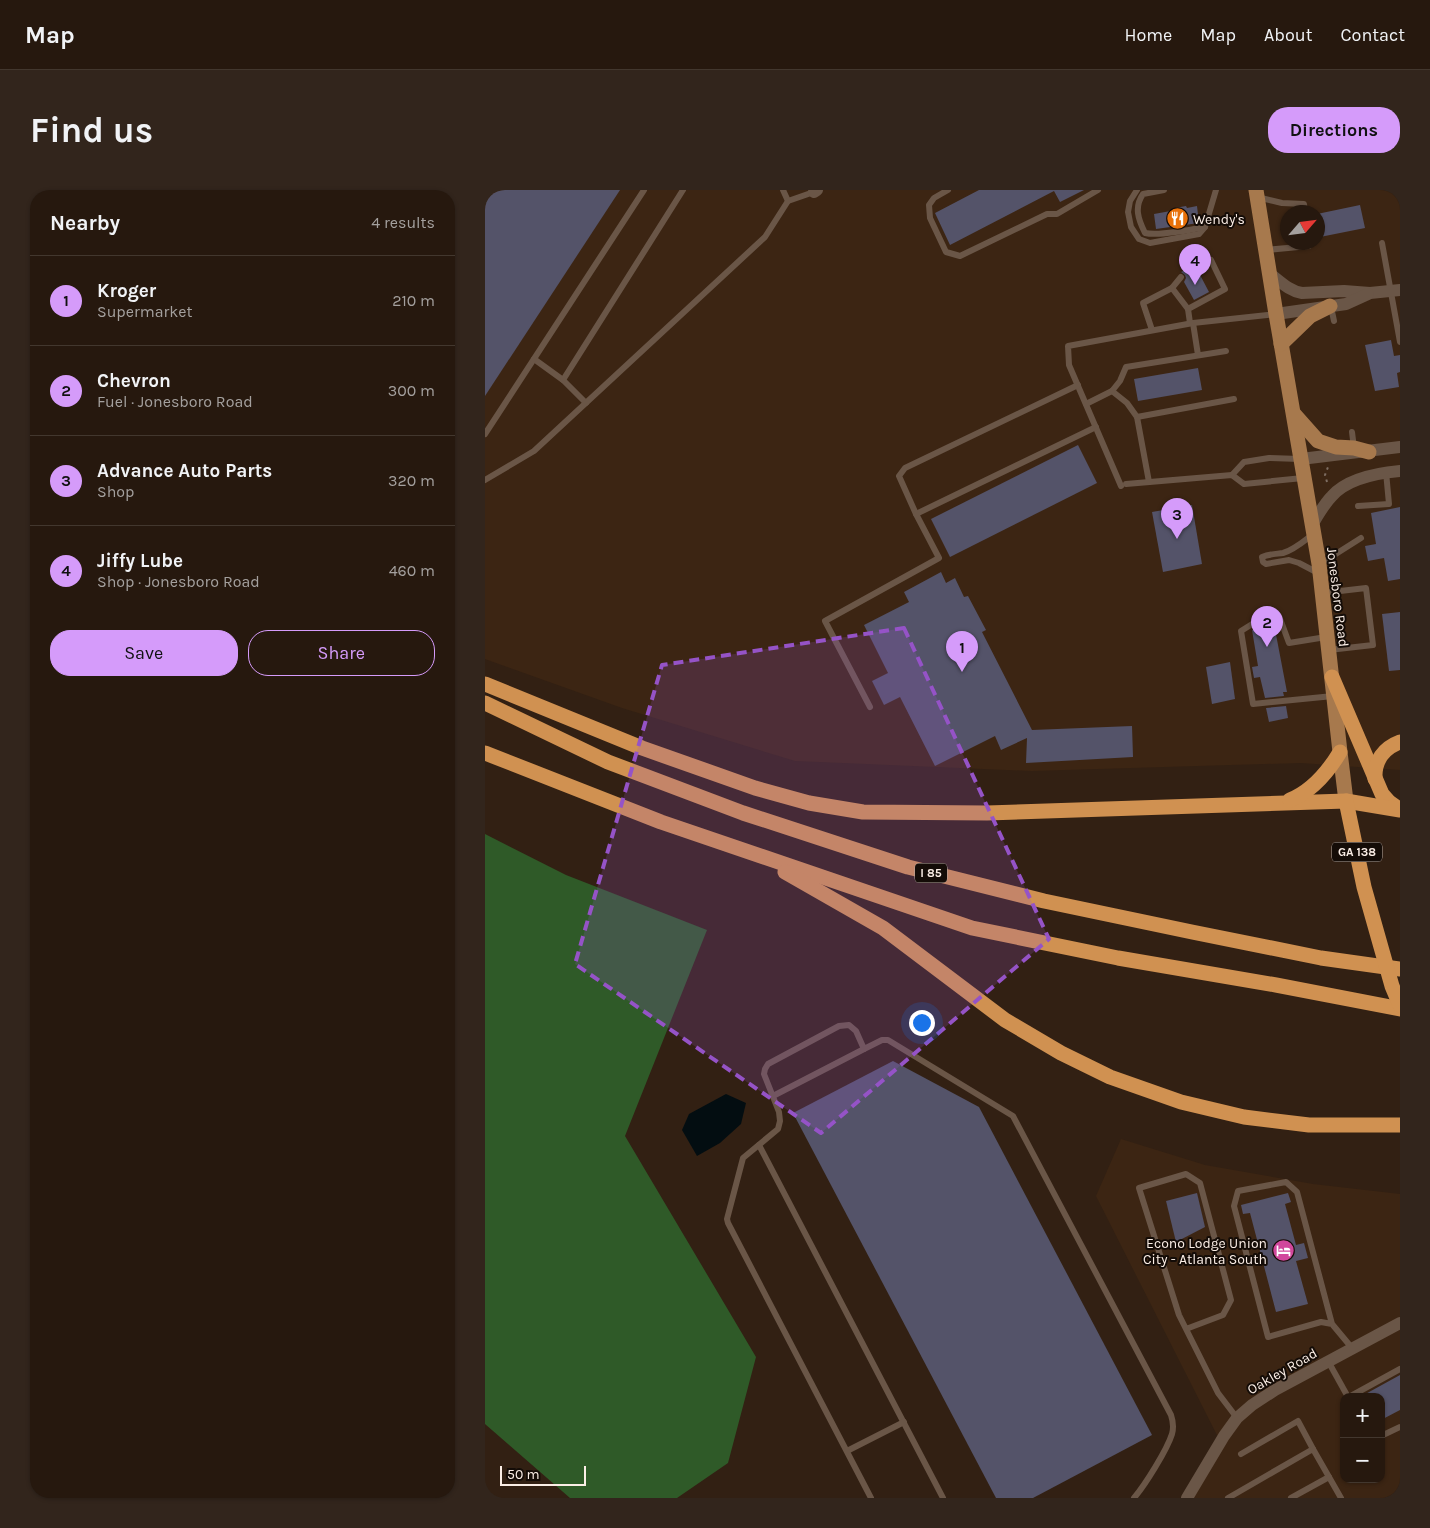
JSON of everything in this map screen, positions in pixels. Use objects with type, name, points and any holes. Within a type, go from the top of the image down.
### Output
[{"type":"highway","points":[[1332,677],[1382,794],[1400,810]]},
{"type":"highway","points":[[485,684],[642,748],[755,788],[809,803],[863,812],[987,813],[1346,801],[1400,810]]},
{"type":"highway","name":"I 85","points":[[485,703],[608,762],[743,813],[908,867],[1044,901],[1192,932],[1321,958],[1400,969]]},
{"type":"highway","points":[[1375,780],[1379,759],[1388,748],[1400,742]]},
{"type":"highway","points":[[1284,803],[1308,792],[1339,752]]},
{"type":"highway","points":[[485,753],[661,822],[972,928],[1118,958],[1400,1007]]},
{"type":"highway","name":"Jonesboro Road","points":[[1346,801],[1364,887],[1392,986],[1400,1007]]},
{"type":"highway","points":[[756,855],[883,928],[1005,1020],[1061,1053],[1109,1077],[1181,1102],[1244,1117],[1309,1125],[1399,1125]]},
{"type":"main road","name":"Jonesboro Road","points":[[1257,193],[1323,593],[1339,752],[1346,801]]},
{"type":"main road","points":[[1281,344],[1311,316],[1330,306]]},
{"type":"main road","points":[[1293,413],[1318,441],[1336,447],[1359,451]]},
{"type":"street","points":[[1269,273],[1295,292],[1302,293],[1344,290],[1370,293],[1395,291]]},
{"type":"street","points":[[1276,314],[1346,304],[1370,293]]},
{"type":"street","points":[[1301,459],[1400,447]]},
{"type":"street","points":[[1313,529],[1332,495],[1354,481],[1386,472],[1400,471]]},
{"type":"street","name":"Oakley Road","points":[[1187,1498],[1223,1436],[1237,1418],[1252,1405],[1275,1390],[1400,1323]]},
{"type":"lane","points":[[485,434],[644,190]]},
{"type":"lane","points":[[563,380],[683,190]]},
{"type":"lane","points":[[783,190],[788,201]]},
{"type":"lane","points":[[948,190],[934,198],[929,205],[930,218],[946,252],[961,256],[1047,214],[1057,214],[1099,190]]},
{"type":"lane","points":[[1137,190],[1130,201],[1131,227],[1139,239],[1150,243],[1199,234],[1205,227],[1216,190]]},
{"type":"lane","points":[[1164,190],[1143,194],[1138,200],[1137,210],[1140,224],[1145,233],[1162,234],[1205,227]]},
{"type":"lane","points":[[485,480],[534,451],[765,237],[788,201],[816,191]]},
{"type":"lane","points":[[1257,193],[1282,203],[1304,205]]},
{"type":"lane","points":[[1382,243],[1395,291],[1400,342]]},
{"type":"lane","points":[[1266,250],[1280,248]]},
{"type":"lane","points":[[1188,310],[1225,289],[1211,260],[1197,268]]},
{"type":"lane","points":[[1152,330],[1143,303],[1172,288],[1181,277]]},
{"type":"lane","points":[[1172,288],[1188,310],[1198,355]]},
{"type":"lane","points":[[1330,306],[1334,321]]},
{"type":"lane","points":[[1276,314],[1192,323],[1068,346],[1069,365],[1123,485],[1232,475],[1245,462],[1269,458],[1301,459]]},
{"type":"lane","points":[[1086,404],[1113,391],[1126,367],[1226,351]]},
{"type":"lane","points":[[534,359],[563,380],[586,403]]},
{"type":"lane","points":[[870,707],[825,621],[939,558],[899,476],[905,468],[1078,385]]},
{"type":"lane","points":[[1113,391],[1127,403],[1137,417],[1149,482]]},
{"type":"lane","points":[[1137,417],[1234,400]]},
{"type":"lane","points":[[916,514],[1096,427]]},
{"type":"lane","points":[[1352,432],[1359,451]]},
{"type":"lane","points":[[1358,506],[1389,504],[1386,472]]},
{"type":"lane","points":[[1232,475],[1244,484],[1305,478]]},
{"type":"lane","points":[[1313,529],[1297,546],[1285,552],[1262,557],[1263,562],[1266,564],[1289,560],[1319,569],[1361,538]]},
{"type":"lane","points":[[1323,593],[1366,588],[1373,645],[1289,643],[1279,616],[1257,621],[1241,631],[1253,704],[1334,696]]},
{"type":"lane","points":[[864,1049],[856,1031],[849,1025],[839,1026],[768,1064],[764,1074],[779,1112],[780,1121],[778,1129],[743,1158],[727,1218],[871,1498]]},
{"type":"lane","points":[[773,1096],[882,1040],[888,1040],[1013,1116],[1171,1414],[1172,1433],[1167,1446],[1134,1498]]},
{"type":"lane","points":[[759,1145],[943,1498]]},
{"type":"lane","points":[[1186,1329],[1223,1315],[1231,1300],[1200,1183],[1186,1174],[1139,1188],[1179,1315],[1218,1394],[1237,1418]]},
{"type":"lane","points":[[1332,1324],[1321,1322],[1268,1337],[1234,1206],[1238,1191],[1286,1182],[1297,1192],[1332,1324],[1352,1348]]},
{"type":"lane","points":[[1328,1361],[1347,1393]]},
{"type":"lane","points":[[1356,1393],[1400,1369]]},
{"type":"lane","points":[[847,1451],[903,1422]]},
{"type":"lane","points":[[1241,1454],[1298,1422],[1341,1498]]},
{"type":"lane","points":[[1385,1434],[1400,1427]]},
{"type":"lane","points":[[1227,1498],[1313,1449]]},
{"type":"lane","points":[[1291,1498],[1329,1477]]},
{"type":"lane","points":[[1394,1498],[1400,1494]]},
{"type":"path","points":[[1327,482],[1325,476],[1328,467]]},
{"type":"highlighted area","points":[[904,628],[1049,939],[821,1133],[575,964],[662,665]]},
{"type":"shaded area","points":[[485,190],[1400,190],[1400,770],[1301,763],[1032,771],[795,761],[622,708],[485,659]]},
{"type":"shaded area","points":[[726,1094],[746,1103],[741,1124],[720,1143],[697,1156],[682,1130],[689,1114]]},
{"type":"shaded area","points":[[1121,1139],[1205,1165],[1313,1184],[1400,1194],[1400,1498],[1189,1498],[1222,1445],[1096,1196]]},
{"type":"green space","points":[[485,834],[566,875],[707,930],[625,1136],[756,1357],[728,1463],[677,1498],[570,1498],[485,1424]]},
{"type":"building","points":[[485,190],[620,190],[485,396]]},
{"type":"building","points":[[979,190],[1084,190],[1060,202],[1054,191],[950,245],[935,213]]},
{"type":"building","points":[[1360,205],[1365,228],[1325,236],[1325,212]]},
{"type":"building","name":"Wendy's","points":[[1186,206],[1187,208],[1197,206],[1199,223],[1156,229],[1154,214]]},
{"type":"building","points":[[1192,266],[1193,271],[1199,273],[1209,292],[1194,300],[1184,282],[1185,275],[1181,272]]},
{"type":"building","points":[[1391,340],[1394,356],[1400,355],[1400,372],[1397,373],[1399,387],[1375,391],[1365,345]]},
{"type":"building","points":[[1198,368],[1202,390],[1138,401],[1134,379]]},
{"type":"building","points":[[1078,445],[1097,483],[950,557],[931,519]]},
{"type":"building","points":[[1192,505],[1202,564],[1163,572],[1152,512]]},
{"type":"building","points":[[1400,507],[1400,579],[1388,581],[1384,558],[1368,561],[1365,546],[1376,544],[1371,513]]},
{"type":"building","points":[[941,572],[946,583],[955,578],[964,597],[968,596],[986,630],[982,632],[1032,730],[1132,726],[1133,757],[1026,763],[1027,738],[1001,750],[995,736],[935,766],[900,697],[884,705],[872,681],[888,673],[864,625],[909,602],[904,592]]},
{"type":"building","points":[[1400,612],[1400,670],[1389,671],[1382,614]]},
{"type":"building","points":[[1274,624],[1287,692],[1283,692],[1284,696],[1265,698],[1260,677],[1254,678],[1252,667],[1258,666],[1252,630]]},
{"type":"building","points":[[1230,662],[1235,699],[1212,704],[1206,667]]},
{"type":"building","points":[[1286,706],[1288,718],[1269,722],[1266,708]]},
{"type":"building","points":[[893,1061],[979,1107],[1152,1435],[1033,1498],[996,1498],[793,1113]]},
{"type":"building","points":[[1197,1193],[1205,1227],[1176,1242],[1166,1201]]},
{"type":"building","name":"Econo Lodge Union City - Atlanta South","points":[[1288,1193],[1291,1202],[1285,1204],[1296,1245],[1304,1243],[1308,1258],[1296,1261],[1308,1304],[1276,1312],[1250,1213],[1243,1214],[1241,1205]]},
{"type":"building","points":[[1400,1375],[1400,1410],[1385,1418],[1385,1393],[1367,1393]]},
{"type":"place","name":"Wendy's","points":[[1177,219]]},
{"type":"place","name":"Jiffy Lube","points":[[1195,285]]},
{"type":"place","name":"Advance Auto Parts","points":[[1177,539]]},
{"type":"place","name":"Chevron","points":[[1267,647]]},
{"type":"place","name":"Kroger","points":[[962,672]]},
{"type":"place","name":"Econo Lodge Union City - Atlanta South","points":[[1283,1251]]}]
